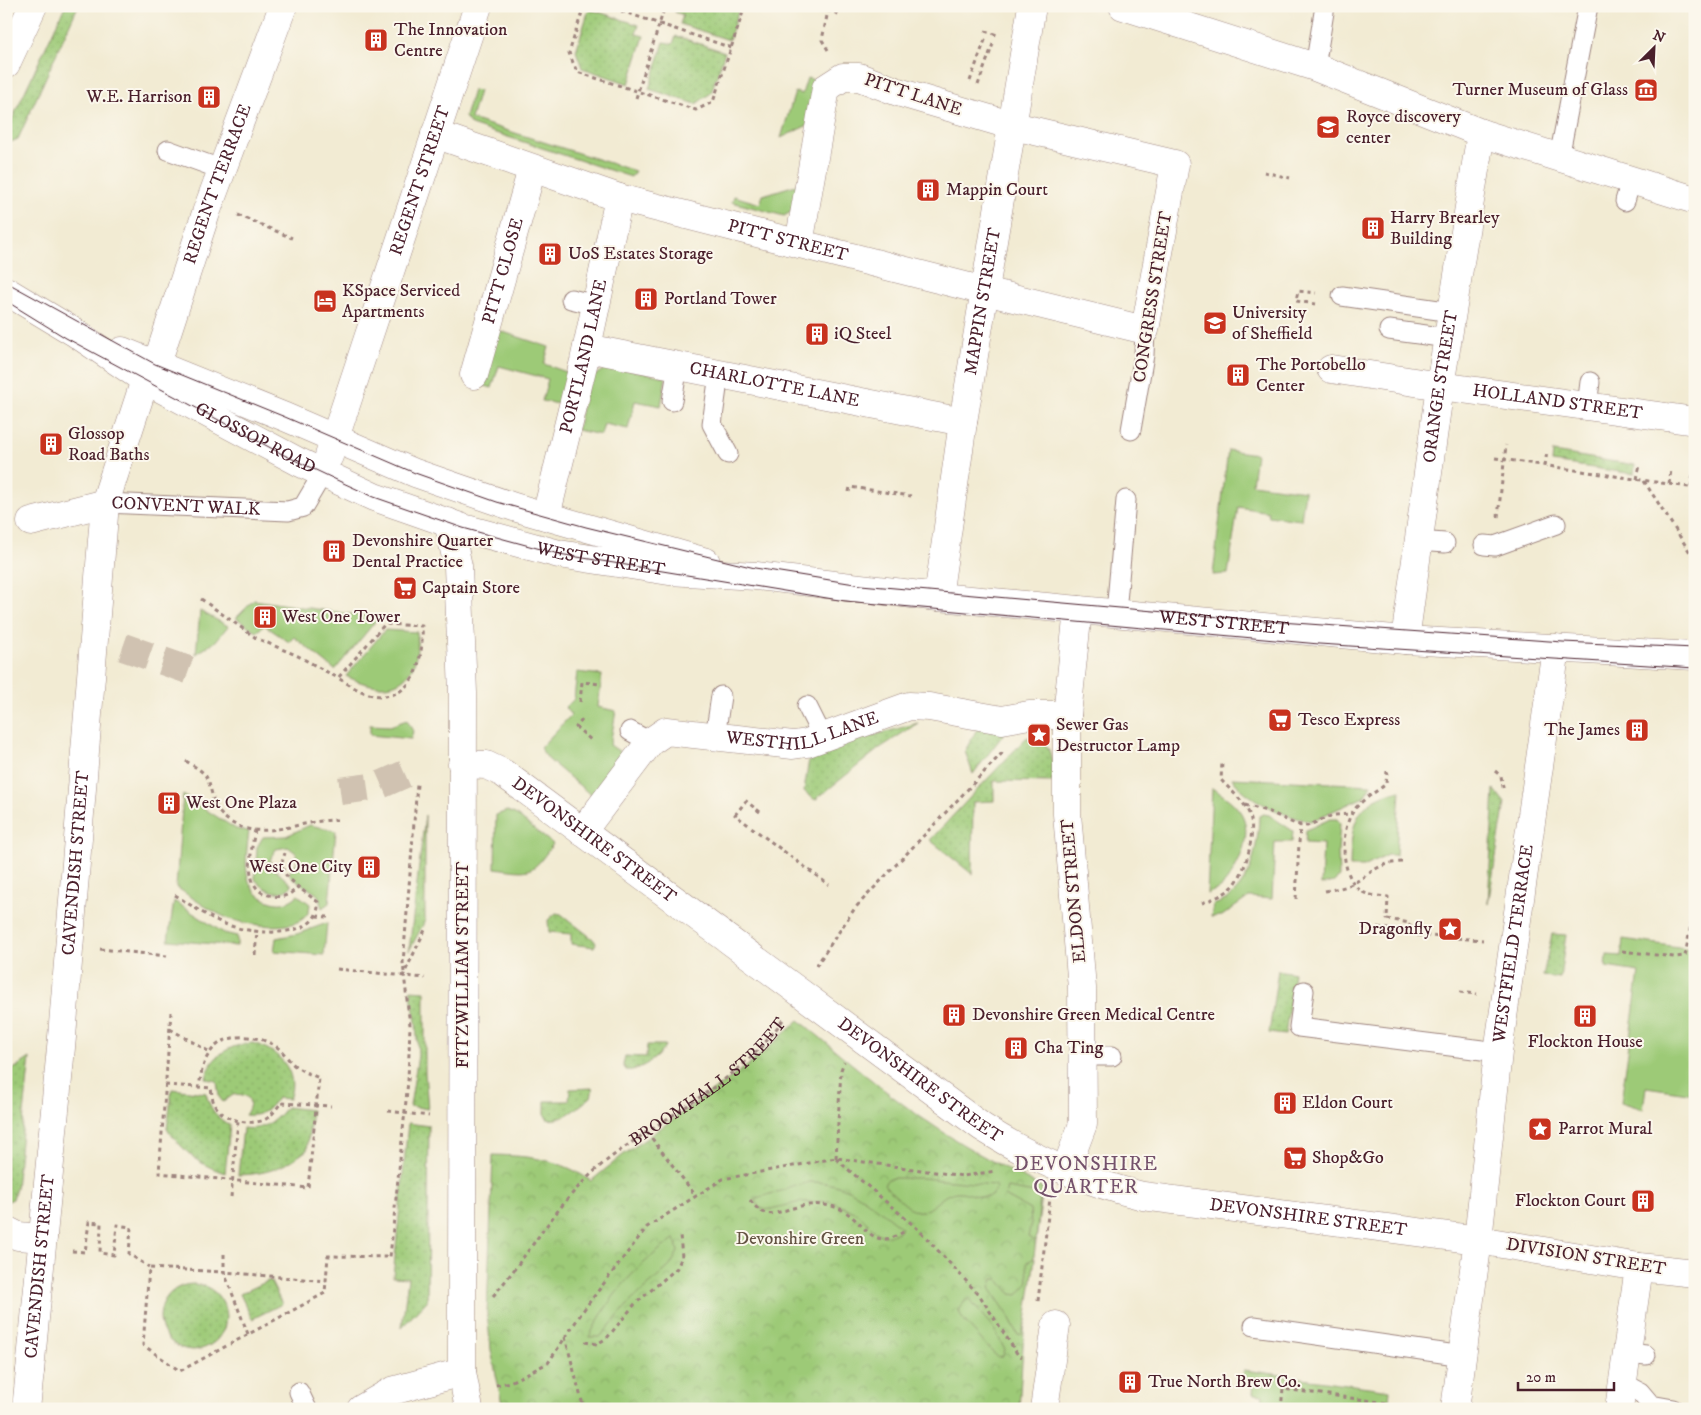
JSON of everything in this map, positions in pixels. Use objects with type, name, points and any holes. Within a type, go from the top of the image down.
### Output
[{"type":"street","points":[[6,64],[33,6]]},
{"type":"street","name":"REGENT TERRACE","points":[[150,372],[222,170],[284,6]]},
{"type":"street","name":"REGENT STREET","points":[[323,473],[478,6]]},
{"type":"street","name":"MAPPIN STREET","points":[[938,597],[963,422],[1010,125],[1032,6]]},
{"type":"street","points":[[1123,6],[1315,67],[1481,133],[1560,158],[1628,191],[1695,200]]},
{"type":"street","name":"PITT LANE","points":[[799,244],[826,88],[843,77],[859,76],[898,92],[1010,125],[1175,164]]},
{"type":"street","name":"ORANGE STREET","points":[[1405,640],[1431,542],[1440,386],[1481,133]]},
{"type":"street","name":"PITT STREET","points":[[435,134],[619,198],[1145,330]]},
{"type":"street","name":"CONGRESS STREET","points":[[1145,330],[1175,164]]},
{"type":"street","name":"PITT CLOSE","points":[[474,375],[532,169]]},
{"type":"street","name":"PORTLAND LANE","points":[[546,516],[587,348],[584,302],[619,198]]},
{"type":"street","name":"GLOSSOP ROAD","points":[[6,291],[74,332],[150,372],[282,454],[374,497],[448,522]]},
{"type":"street","name":"CHARLOTTE LANE","points":[[587,348],[963,422]]},
{"type":"street","name":"HOLLAND STREET","points":[[1332,369],[1440,386],[1589,394],[1695,421]]},
{"type":"street","name":"GLOSSOP ROAD","points":[[150,372],[285,417],[415,473],[461,489]]},
{"type":"street","name":"CAVENDISH STREET","points":[[26,1409],[62,1037],[105,503],[150,372]]},
{"type":"street","name":"WEST STREET","points":[[461,489],[546,516],[756,576]]},
{"type":"street","name":"CONVENT WALK","points":[[31,522],[105,503]]},
{"type":"street","name":"WEST STREET","points":[[448,522],[507,541],[578,558],[669,571],[756,576],[938,597],[1405,640],[1695,656]]},
{"type":"street","name":"FITZWILLIAM STREET","points":[[448,522],[458,566],[463,693],[464,968],[461,1142],[462,1320],[465,1390]]},
{"type":"street","name":"ELDON STREET","points":[[1052,1164],[1083,1124],[1082,988],[1068,814],[1068,715],[1078,610]]},
{"type":"street","name":"WESTFIELD TERRACE","points":[[1455,1409],[1478,1240],[1498,1052],[1556,648]]},
{"type":"street","name":"WESTHILL LANE","points":[[582,832],[640,736],[666,731],[793,745],[807,744],[909,706],[929,706],[1002,720],[1036,715],[1068,715]]},
{"type":"street","name":"DEVONSHIRE STREET","points":[[462,764],[486,765],[503,773],[982,1127],[1052,1164],[1119,1190],[1143,1196],[1478,1240]]},
{"type":"street","points":[[6,1230],[18,1236],[44,1238]]},
{"type":"street","name":"DIVISION STREET","points":[[1478,1240],[1639,1267],[1695,1273]]},
{"type":"street","points":[[1621,1396],[1636,1354],[1639,1267]]},
{"type":"street","points":[[1044,1409],[1056,1325]]},
{"type":"street","points":[[361,1409],[392,1390],[465,1390]]},
{"type":"lane","points":[[1315,67],[1325,6]]},
{"type":"lane","points":[[1560,158],[1588,6]]},
{"type":"lane","points":[[168,150],[222,170]]},
{"type":"lane","points":[[1342,296],[1452,312]]},
{"type":"lane","name":"CONGRESS STREET","points":[[1131,430],[1144,355],[1145,330]]},
{"type":"lane","points":[[1389,330],[1448,338]]},
{"type":"lane","points":[[672,401],[678,366]]},
{"type":"lane","points":[[719,374],[712,424],[728,454]]},
{"type":"lane","name":"CONVENT WALK","points":[[105,503],[288,511],[303,507],[323,473]]},
{"type":"lane","points":[[1116,613],[1126,500]]},
{"type":"lane","points":[[1489,546],[1556,524]]},
{"type":"lane","points":[[715,737],[720,696]]},
{"type":"lane","points":[[807,706],[824,738]]},
{"type":"lane","points":[[1304,991],[1299,1027],[1498,1052]]},
{"type":"lane","points":[[1081,1056],[1112,1056]]},
{"type":"lane","points":[[1254,1326],[1463,1356]]},
{"type":"lane","points":[[299,1392],[307,1409]]},
{"type":"lane","points":[[1621,1396],[1640,1392],[1651,1405],[1673,1409]]},
{"type":"path","points":[[584,6],[569,53],[577,72],[696,110],[713,102],[733,48],[745,6]]},
{"type":"path","points":[[606,6],[733,48]]},
{"type":"path","points":[[636,98],[665,6]]},
{"type":"path","points":[[841,14],[828,8],[822,40],[843,77]]},
{"type":"path","points":[[975,92],[991,48],[999,35],[986,30]]},
{"type":"path","points":[[968,89],[985,40],[982,39]]},
{"type":"path","points":[[1264,172],[1290,178]]},
{"type":"path","points":[[210,203],[292,238]]},
{"type":"path","points":[[1316,293],[1298,291],[1296,301],[1316,304]]},
{"type":"path","points":[[1489,546],[1506,446]]},
{"type":"path","points":[[1545,466],[1547,452]]},
{"type":"path","points":[[1495,458],[1693,487],[1693,473]]},
{"type":"path","points":[[1637,479],[1640,465]]},
{"type":"path","points":[[1669,484],[1671,470]]},
{"type":"path","points":[[1644,480],[1695,560]]},
{"type":"path","points":[[849,492],[850,487],[911,496]]},
{"type":"path","points":[[201,599],[256,638],[291,652],[338,678],[367,694],[385,696],[400,691],[412,679],[420,663],[423,644],[422,626],[385,624],[338,678]]},
{"type":"path","points":[[580,702],[582,682],[601,684]]},
{"type":"path","name":"BROOMHALL STREET","points":[[462,1320],[493,1296],[569,1196],[604,1163],[697,1099],[770,1038],[854,908],[975,783],[1036,715]]},
{"type":"path","points":[[582,720],[576,727],[591,740]]},
{"type":"path","points":[[186,761],[205,775],[210,793],[219,812],[231,823],[255,830],[272,831],[309,822],[337,820]]},
{"type":"path","points":[[1202,903],[1218,898],[1235,884],[1244,866],[1250,840],[1251,820],[1245,805],[1221,780],[1222,763]]},
{"type":"path","points":[[1245,805],[1270,812],[1283,820],[1307,826],[1333,815],[1351,814],[1386,784],[1388,771]]},
{"type":"path","points":[[1495,771],[1501,776],[1502,788],[1506,796]]},
{"type":"path","points":[[149,1268],[143,1345],[180,1371],[325,1293],[328,1256],[390,1257],[408,1081],[410,1025],[403,963],[417,784]]},
{"type":"path","points":[[760,812],[746,801],[735,815],[828,886]]},
{"type":"path","points":[[1351,814],[1344,848],[1346,869],[1353,883],[1363,892],[1388,897],[1387,919],[1410,923],[1410,934]]},
{"type":"path","points":[[1296,899],[1300,825]]},
{"type":"path","points":[[255,830],[250,872],[253,884],[264,895],[277,897],[290,895],[298,887]]},
{"type":"path","points":[[175,894],[226,925],[257,931],[275,932],[296,929],[312,922],[319,912],[318,902],[286,875],[281,865],[285,853]]},
{"type":"path","points":[[1325,891],[1353,883],[1376,867],[1388,862],[1402,862]]},
{"type":"path","points":[[1622,950],[1674,957],[1685,956],[1695,903]]},
{"type":"path","points":[[316,916],[328,917]]},
{"type":"path","points":[[1378,927],[1410,934],[1485,940]]},
{"type":"path","points":[[404,976],[425,930]]},
{"type":"path","points":[[255,955],[257,931]]},
{"type":"path","points":[[94,949],[167,956]]},
{"type":"path","points":[[337,970],[425,978]]},
{"type":"path","points":[[1460,992],[1478,994]]},
{"type":"path","points":[[171,1012],[159,1173],[308,1188],[319,1078],[293,1065],[284,1053],[273,1045],[260,1039],[237,1036],[225,1041],[210,1052],[202,1067],[199,1087]]},
{"type":"path","points":[[1140,1015],[1150,1016],[1150,1022]]},
{"type":"path","points":[[170,1029],[210,1052]]},
{"type":"path","points":[[836,1158],[841,1070],[858,1035]]},
{"type":"path","points":[[165,1085],[210,1088],[214,1105],[226,1116],[238,1121],[252,1122],[265,1120],[281,1103],[331,1106]]},
{"type":"path","points":[[388,1111],[404,1115],[429,1116]]},
{"type":"path","points":[[231,1197],[238,1121]]},
{"type":"path","points":[[647,1132],[696,1196]]},
{"type":"path","points":[[836,1158],[919,1230],[980,1296],[1018,1355],[1050,1368]]},
{"type":"path","points":[[465,1390],[510,1382],[548,1363],[565,1337],[647,1227],[696,1196],[724,1179],[836,1158],[963,1176],[992,1172],[1028,1162],[1052,1164],[1052,1186],[1038,1302]]},
{"type":"path","points":[[750,1200],[755,1208],[768,1214],[806,1205],[832,1206],[852,1216],[874,1237],[881,1240],[889,1240],[906,1230]]},
{"type":"path","points":[[69,1250],[86,1252],[88,1222],[102,1223],[100,1253],[114,1255],[117,1225],[131,1227],[129,1254],[149,1268],[224,1272],[326,1281]]},
{"type":"path","points":[[585,1342],[597,1344],[608,1338],[635,1304],[677,1268],[682,1257],[680,1235]]},
{"type":"path","points":[[224,1254],[224,1272],[248,1334]]},
{"type":"path","points":[[565,1337],[584,1409]]},
{"type":"path","points":[[1281,1409],[1283,1389],[1388,1403]]},
{"type":"green space","points":[[65,6],[78,6],[18,139],[6,144],[6,132]]},
{"type":"green space","points":[[676,6],[740,6],[729,40],[680,24],[683,15],[675,12]]},
{"type":"green space","points":[[589,9],[639,25],[636,34],[644,36],[629,84],[582,68],[576,51]]},
{"type":"green space","points":[[676,36],[725,52],[711,93],[696,104],[649,89],[664,42],[673,44]]},
{"type":"green space","points":[[807,78],[817,81],[808,125],[781,138],[795,92],[802,94]]},
{"type":"green space","points":[[473,90],[479,91],[471,119],[635,171],[631,177],[471,125],[465,117]]},
{"type":"green space","points":[[802,183],[791,212],[784,216],[732,202],[734,196],[760,204],[763,195]]},
{"type":"green space","points":[[497,330],[549,347],[544,364],[569,373],[563,405],[542,401],[548,379],[499,366],[492,388],[482,385]]},
{"type":"green space","points":[[609,366],[666,377],[661,406],[635,401],[628,429],[604,424],[601,435],[577,430],[588,380]]},
{"type":"green space","points":[[1228,450],[1256,454],[1252,484],[1305,491],[1301,520],[1268,516],[1269,512],[1238,507],[1228,574],[1213,575]]},
{"type":"green space","points":[[1553,452],[1635,465],[1634,474],[1552,462]]},
{"type":"green space","points":[[254,600],[357,615],[380,616],[335,670],[294,637],[289,642],[264,625],[257,632],[236,618]]},
{"type":"green space","points":[[200,611],[228,626],[215,642],[196,654]]},
{"type":"green space","points":[[385,630],[417,632],[417,650],[414,664],[408,675],[400,682],[376,686],[362,683],[346,676]]},
{"type":"green space","points":[[577,672],[602,675],[598,707],[616,711],[610,745],[629,758],[598,801],[549,760],[540,748],[571,715],[565,708],[574,699]]},
{"type":"green space","points":[[407,720],[413,731],[411,739],[370,735],[370,725],[390,726]]},
{"type":"green space","points":[[918,723],[880,748],[815,800],[804,791],[810,753]]},
{"type":"green space","points":[[977,729],[1006,731],[973,774],[965,751]]},
{"type":"green space","points":[[1034,736],[1041,740],[1048,749],[1052,761],[1052,782],[994,781],[994,801],[973,802],[972,874],[930,840],[1026,738]]},
{"type":"green space","points":[[1232,778],[1371,785],[1364,797],[1311,821],[1279,812],[1267,806],[1246,793]]},
{"type":"green space","points":[[1212,788],[1235,805],[1245,821],[1246,831],[1243,850],[1234,869],[1222,886],[1207,894]]},
{"type":"green space","points":[[1494,789],[1505,803],[1488,904]]},
{"type":"green space","points":[[1400,790],[1396,855],[1387,855],[1364,867],[1350,867],[1352,839],[1358,817],[1372,801]]},
{"type":"green space","points":[[183,795],[236,829],[249,831],[246,863],[249,882],[261,897],[272,902],[286,902],[298,895],[310,904],[307,914],[300,921],[277,926],[251,924],[230,919],[216,913],[176,887]]},
{"type":"green space","points":[[507,811],[515,814],[553,844],[535,867],[524,871],[495,868],[496,815]]},
{"type":"green space","points":[[1263,814],[1269,815],[1293,831],[1292,842],[1275,842],[1272,899],[1249,897],[1222,916],[1211,917],[1213,905],[1226,900],[1236,892],[1244,881],[1254,856],[1259,816]]},
{"type":"green space","points":[[425,815],[425,921],[409,951]]},
{"type":"green space","points":[[1330,819],[1337,819],[1340,823],[1339,877],[1334,882],[1321,885],[1323,844],[1305,843],[1306,830]]},
{"type":"green space","points":[[310,825],[336,831],[329,903],[322,908],[318,895],[293,878],[289,873],[297,862],[296,853],[288,847],[276,849],[270,860],[273,868],[292,885],[288,889],[283,892],[273,891],[263,887],[255,879],[257,847],[263,837],[286,836]]},
{"type":"green space","points":[[174,901],[224,933],[237,936],[237,946],[168,940]]},
{"type":"green space","points":[[556,913],[561,914],[593,939],[596,943],[594,947],[571,944],[571,934],[549,932],[548,920]]},
{"type":"green space","points":[[327,923],[324,955],[274,951],[276,938],[297,934]]},
{"type":"green space","points":[[1552,934],[1566,935],[1560,978],[1543,976]]},
{"type":"green space","points":[[1623,939],[1692,949],[1691,958],[1695,959],[1695,1094],[1646,1087],[1643,1109],[1621,1102],[1639,972],[1606,967],[1607,955],[1621,956]]},
{"type":"green space","points":[[1278,970],[1294,973],[1285,1035],[1269,1033]]},
{"type":"green space","points":[[410,990],[425,991],[425,1073],[428,1109],[410,1106],[418,1055],[416,1022]]},
{"type":"green space","name":"Devonshire Green","points":[[799,1020],[866,1076],[919,1116],[976,1152],[1043,1188],[1024,1331],[1019,1409],[503,1409],[491,1350],[487,1314],[493,1155],[520,1156],[557,1163],[591,1181],[623,1155],[750,1064]]},
{"type":"green space","points":[[252,1043],[270,1050],[278,1056],[289,1071],[292,1089],[289,1099],[277,1098],[264,1112],[255,1115],[245,1115],[250,1103],[247,1097],[233,1095],[223,1102],[219,1097],[217,1081],[206,1079],[212,1064],[222,1053],[236,1046]]},
{"type":"green space","points":[[647,1045],[665,1045],[660,1054],[643,1066],[626,1070],[623,1065],[625,1056],[646,1057]]},
{"type":"green space","points":[[30,1058],[16,1188],[13,1199],[6,1202],[6,1067],[12,1070]]},
{"type":"green space","points":[[593,1088],[591,1097],[582,1104],[564,1116],[553,1120],[547,1119],[545,1115],[545,1101],[569,1101],[570,1089]]},
{"type":"green space","points":[[172,1089],[206,1093],[214,1112],[230,1125],[225,1173],[207,1166],[192,1156],[167,1129]]},
{"type":"green space","points":[[286,1107],[312,1110],[307,1150],[283,1166],[275,1169],[238,1175],[243,1128],[262,1127],[273,1121]]},
{"type":"green space","points":[[408,1123],[429,1126],[427,1301],[402,1327],[408,1278],[393,1277]]},
{"type":"green space","points":[[922,1178],[993,1185],[996,1188],[991,1196],[987,1197],[961,1192],[951,1193],[930,1208],[920,1211],[914,1210],[907,1205],[884,1184],[888,1179]]},
{"type":"green space","points":[[809,1182],[824,1183],[849,1190],[870,1203],[902,1228],[894,1234],[885,1236],[878,1234],[857,1213],[830,1201],[801,1202],[766,1210],[759,1207],[754,1199]]},
{"type":"green space","points":[[1007,1188],[1034,1193],[1040,1199],[1036,1241],[1028,1237],[1031,1223],[1030,1210],[1005,1196]]},
{"type":"green space","points":[[675,1238],[678,1252],[670,1266],[631,1301],[600,1337],[589,1337],[606,1307],[625,1282],[660,1249]]},
{"type":"green space","points":[[1035,1258],[1026,1321],[1021,1335],[1017,1334],[1009,1316],[990,1288],[993,1279],[998,1279],[1011,1294],[1018,1295],[1028,1283],[1027,1262]]},
{"type":"green space","points":[[270,1280],[282,1304],[252,1319],[240,1294]]},
{"type":"green space","points":[[193,1284],[206,1287],[216,1294],[223,1304],[226,1317],[223,1330],[216,1340],[206,1347],[193,1350],[180,1347],[170,1340],[163,1330],[160,1317],[163,1304],[170,1294],[180,1287]]},
{"type":"green space","points":[[969,1299],[994,1329],[1005,1350],[1003,1356],[998,1357],[993,1353],[962,1318],[959,1311],[964,1302]]},
{"type":"green space","points":[[1244,1370],[1390,1390],[1388,1409],[1368,1407],[1367,1409],[1262,1409],[1263,1395],[1253,1394],[1254,1382],[1243,1380]]},
{"type":"tunnel","points":[[123,647],[194,672]]},
{"type":"tunnel","points":[[340,791],[378,786],[405,774]]},
{"type":"tram line","points":[[6,282],[155,364],[415,473],[497,502],[586,527],[755,568],[861,585],[1266,621],[1563,642],[1695,648]]},
{"type":"tram line","points":[[6,301],[66,338],[282,454],[341,482],[374,497],[463,528],[559,554],[845,601],[1319,644],[1695,668]]},
{"type":"place","name":"The Innovation Centre","points":[[376,40]]},
{"type":"place","name":"Turner Museum of Glass","points":[[1646,90]]},
{"type":"place","name":"W.E. Harrison","points":[[209,97]]},
{"type":"place","name":"Royce discovery center","points":[[1328,127]]},
{"type":"place","name":"Mappin Court","points":[[928,190]]},
{"type":"place","name":"Harry Brearley Building","points":[[1373,228]]},
{"type":"place","name":"UoS Estates Storage","points":[[550,254]]},
{"type":"place","name":"Portland Tower","points":[[646,299]]},
{"type":"place","name":"KSpace Serviced Apartments","points":[[325,301]]},
{"type":"place","name":"University of Sheffield","points":[[1215,323]]},
{"type":"place","name":"iQ Steel","points":[[817,334]]},
{"type":"place","name":"The Portobello Center","points":[[1238,375]]},
{"type":"place","name":"Glossop Road Baths","points":[[51,444]]},
{"type":"place","name":"Devonshire Quarter Dental Practice","points":[[334,551]]},
{"type":"place","name":"Captain Store","points":[[405,588]]},
{"type":"place","name":"West One Tower","points":[[265,617]]},
{"type":"place","name":"Tesco Express","points":[[1280,720]]},
{"type":"place","name":"The James","points":[[1637,730]]},
{"type":"place","name":"Sewer Gas Destructor Lamp","points":[[1039,735]]},
{"type":"place","name":"West One Plaza","points":[[169,803]]},
{"type":"place","name":"West One City","points":[[369,867]]},
{"type":"place","name":"Dragonfly","points":[[1450,929]]},
{"type":"place","name":"Devonshire Green Medical Centre","points":[[954,1015]]},
{"type":"place","name":"Flockton House","points":[[1585,1016]]},
{"type":"place","name":"Cha Ting","points":[[1016,1048]]},
{"type":"place","name":"Eldon Court","points":[[1285,1103]]},
{"type":"place","name":"Parrot Mural","points":[[1540,1129]]},
{"type":"place","name":"Shop&Go","points":[[1295,1158]]},
{"type":"place","name":"Flockton Court","points":[[1643,1201]]},
{"type":"place","name":"True North Brew Co.","points":[[1130,1382]]},
{"type":"district","name":"DEVONSHIRE QUARTER","points":[[1086,1176]]}]
